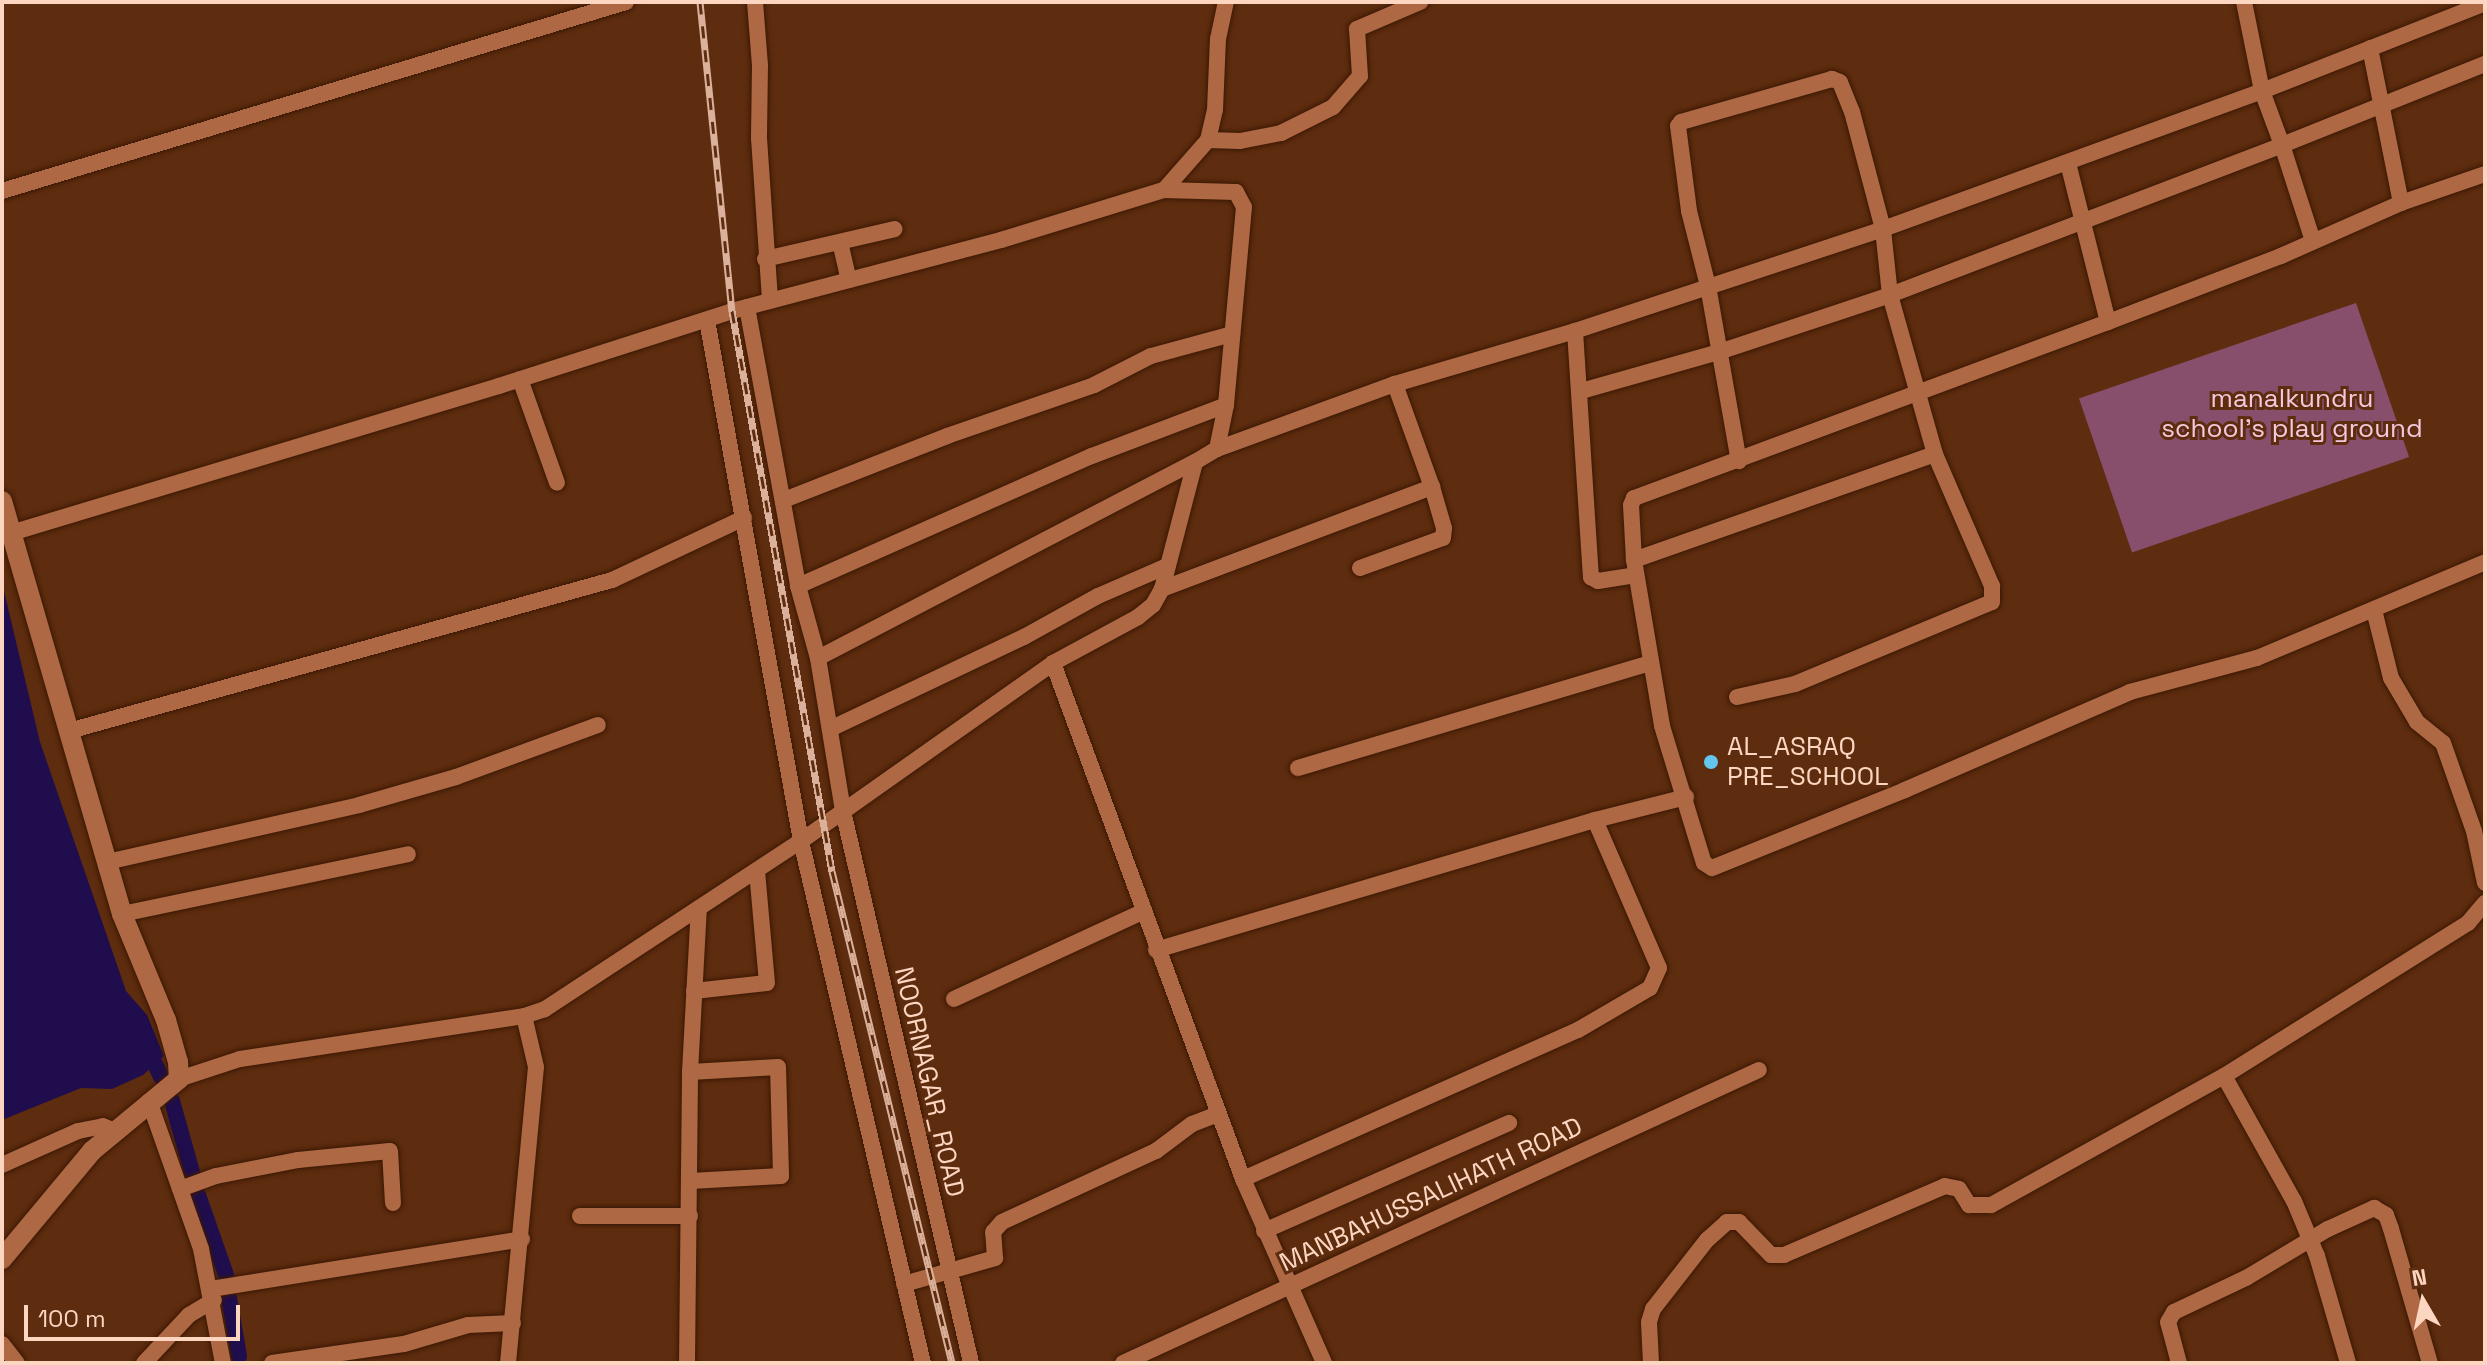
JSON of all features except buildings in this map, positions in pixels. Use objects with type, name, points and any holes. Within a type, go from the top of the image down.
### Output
[{"type":"street","points":[[2,191],[626,2]]},
{"type":"street","points":[[755,2],[760,65],[759,138],[765,259],[770,301]]},
{"type":"street","points":[[1164,190],[1208,140],[1215,110],[1218,39],[1226,2]]},
{"type":"street","points":[[1208,140],[1240,141],[1281,133],[1333,107],[1360,76],[1357,29],[1420,2]]},
{"type":"street","points":[[2244,2],[2262,91],[2313,241]]},
{"type":"street","points":[[818,658],[1217,449],[1395,384],[1575,331],[1883,229],[2262,91],[2485,3]]},
{"type":"street","points":[[2370,48],[2401,203]]},
{"type":"street","points":[[1581,391],[1719,352],[1890,295],[2485,64]]},
{"type":"street","points":[[1737,697],[1795,684],[1992,602],[1992,586],[1935,454],[1890,295],[1883,229],[1840,82],[1824,80],[1681,122],[1678,134],[1689,211],[1708,286],[1739,461]]},
{"type":"street","points":[[2068,163],[2108,322]]},
{"type":"street","points":[[2485,174],[2401,203],[2108,322],[1634,498],[1631,505],[1635,568],[1662,726],[1704,863],[1712,868],[1905,790],[2130,692],[2257,658],[2485,562]]},
{"type":"street","points":[[11,533],[747,307],[1164,190],[1236,192],[1244,207],[1226,405],[1217,449]]},
{"type":"street","points":[[765,259],[895,229]]},
{"type":"street","points":[[840,242],[849,280]]},
{"type":"street","name":"NOORNAGAR_ROAD","points":[[747,307],[798,586],[818,658],[843,811],[971,1363]]},
{"type":"street","points":[[707,320],[801,841],[923,1363]]},
{"type":"street","points":[[1575,331],[1591,577],[1598,581],[1935,454]]},
{"type":"street","points":[[784,500],[947,436],[1094,385],[1151,356],[1232,334]]},
{"type":"street","points":[[520,379],[557,483]]},
{"type":"street","points":[[1360,568],[1443,538],[1444,528],[1432,487],[1395,384]]},
{"type":"street","points":[[798,586],[1092,456],[1226,405]]},
{"type":"street","points":[[2,1259],[92,1151],[179,1079],[240,1059],[524,1016],[545,1009],[801,841],[1053,663],[1138,617],[1153,605],[1162,589],[1195,462]]},
{"type":"street","points":[[1162,589],[1432,487]]},
{"type":"street","points":[[2,501],[122,914],[166,1020],[178,1062],[179,1079]]},
{"type":"street","points":[[69,731],[612,580],[744,518]]},
{"type":"street","points":[[830,729],[1024,637],[1098,596],[1167,566]]},
{"type":"street","points":[[2374,610],[2391,678],[2417,722],[2443,743],[2474,831],[2485,883]]},
{"type":"street","points":[[1053,663],[1142,912],[1243,1179],[1324,1363]]},
{"type":"street","points":[[1298,768],[1650,663]]},
{"type":"street","points":[[107,862],[359,805],[456,777],[598,725]]},
{"type":"street","points":[[1156,950],[1595,820],[1686,797]]},
{"type":"street","points":[[1243,1179],[1578,1030],[1650,988],[1659,968],[1595,820]]},
{"type":"street","points":[[122,914],[408,854]]},
{"type":"street","points":[[694,991],[767,983],[757,870]]},
{"type":"street","points":[[1648,1362],[1649,1322],[1653,1309],[1707,1240],[1727,1222],[1739,1222],[1771,1255],[1784,1255],[1945,1186],[1959,1189],[1969,1205],[1991,1205],[2224,1076],[2468,923],[2485,903]]},
{"type":"street","points":[[687,1363],[690,1072],[699,908]]},
{"type":"street","points":[[954,999],[1142,912]]},
{"type":"street","points":[[508,1363],[536,1067],[524,1016]]},
{"type":"street","points":[[690,1072],[778,1067],[781,1176],[690,1181]]},
{"type":"street","name":"MANBAHUSSALIHATH ROAD","points":[[1123,1363],[1759,1070]]},
{"type":"street","points":[[2224,1076],[2294,1201],[2310,1239],[2348,1363]]},
{"type":"street","points":[[149,1101],[213,1294],[223,1363]]},
{"type":"street","points":[[904,1284],[995,1258],[993,1232],[1002,1222],[1156,1151],[1192,1124],[1218,1114]]},
{"type":"street","points":[[1264,1231],[1509,1123]]},
{"type":"street","points":[[2,1165],[78,1131],[103,1126],[115,1131]]},
{"type":"street","points":[[180,1189],[216,1176],[298,1160],[390,1151],[393,1203]]},
{"type":"street","points":[[2179,1363],[2168,1322],[2174,1312],[2246,1278],[2310,1239],[2374,1208],[2381,1209],[2391,1229],[2430,1363]]},
{"type":"street","points":[[580,1216],[690,1216]]},
{"type":"street","points":[[144,1363],[213,1294],[522,1239]]},
{"type":"street","points":[[272,1363],[404,1344],[468,1325],[513,1323]]},
{"type":"street","points":[[2,1344],[17,1363]]},
{"type":"green space","name":"manalkundru school's play ground","points":[[2356,303],[2409,457],[2132,553],[2079,398]]},
{"type":"shaded area","points":[[2,583],[40,742],[126,991],[147,1015],[164,1056],[143,1075],[112,1089],[81,1088],[2,1120]]},
{"type":"waterway","points":[[155,1064],[161,1077]]},
{"type":"waterway","points":[[172,1101],[192,1172]]},
{"type":"waterway","points":[[198,1195],[226,1275]]},
{"type":"waterway","points":[[229,1298],[239,1356]]},
{"type":"railway","points":[[700,2],[732,311],[832,871],[952,1363]]},
{"type":"place","name":"AL_ASRAQ PRE_SCHOOL","points":[[1711,762]]}]
